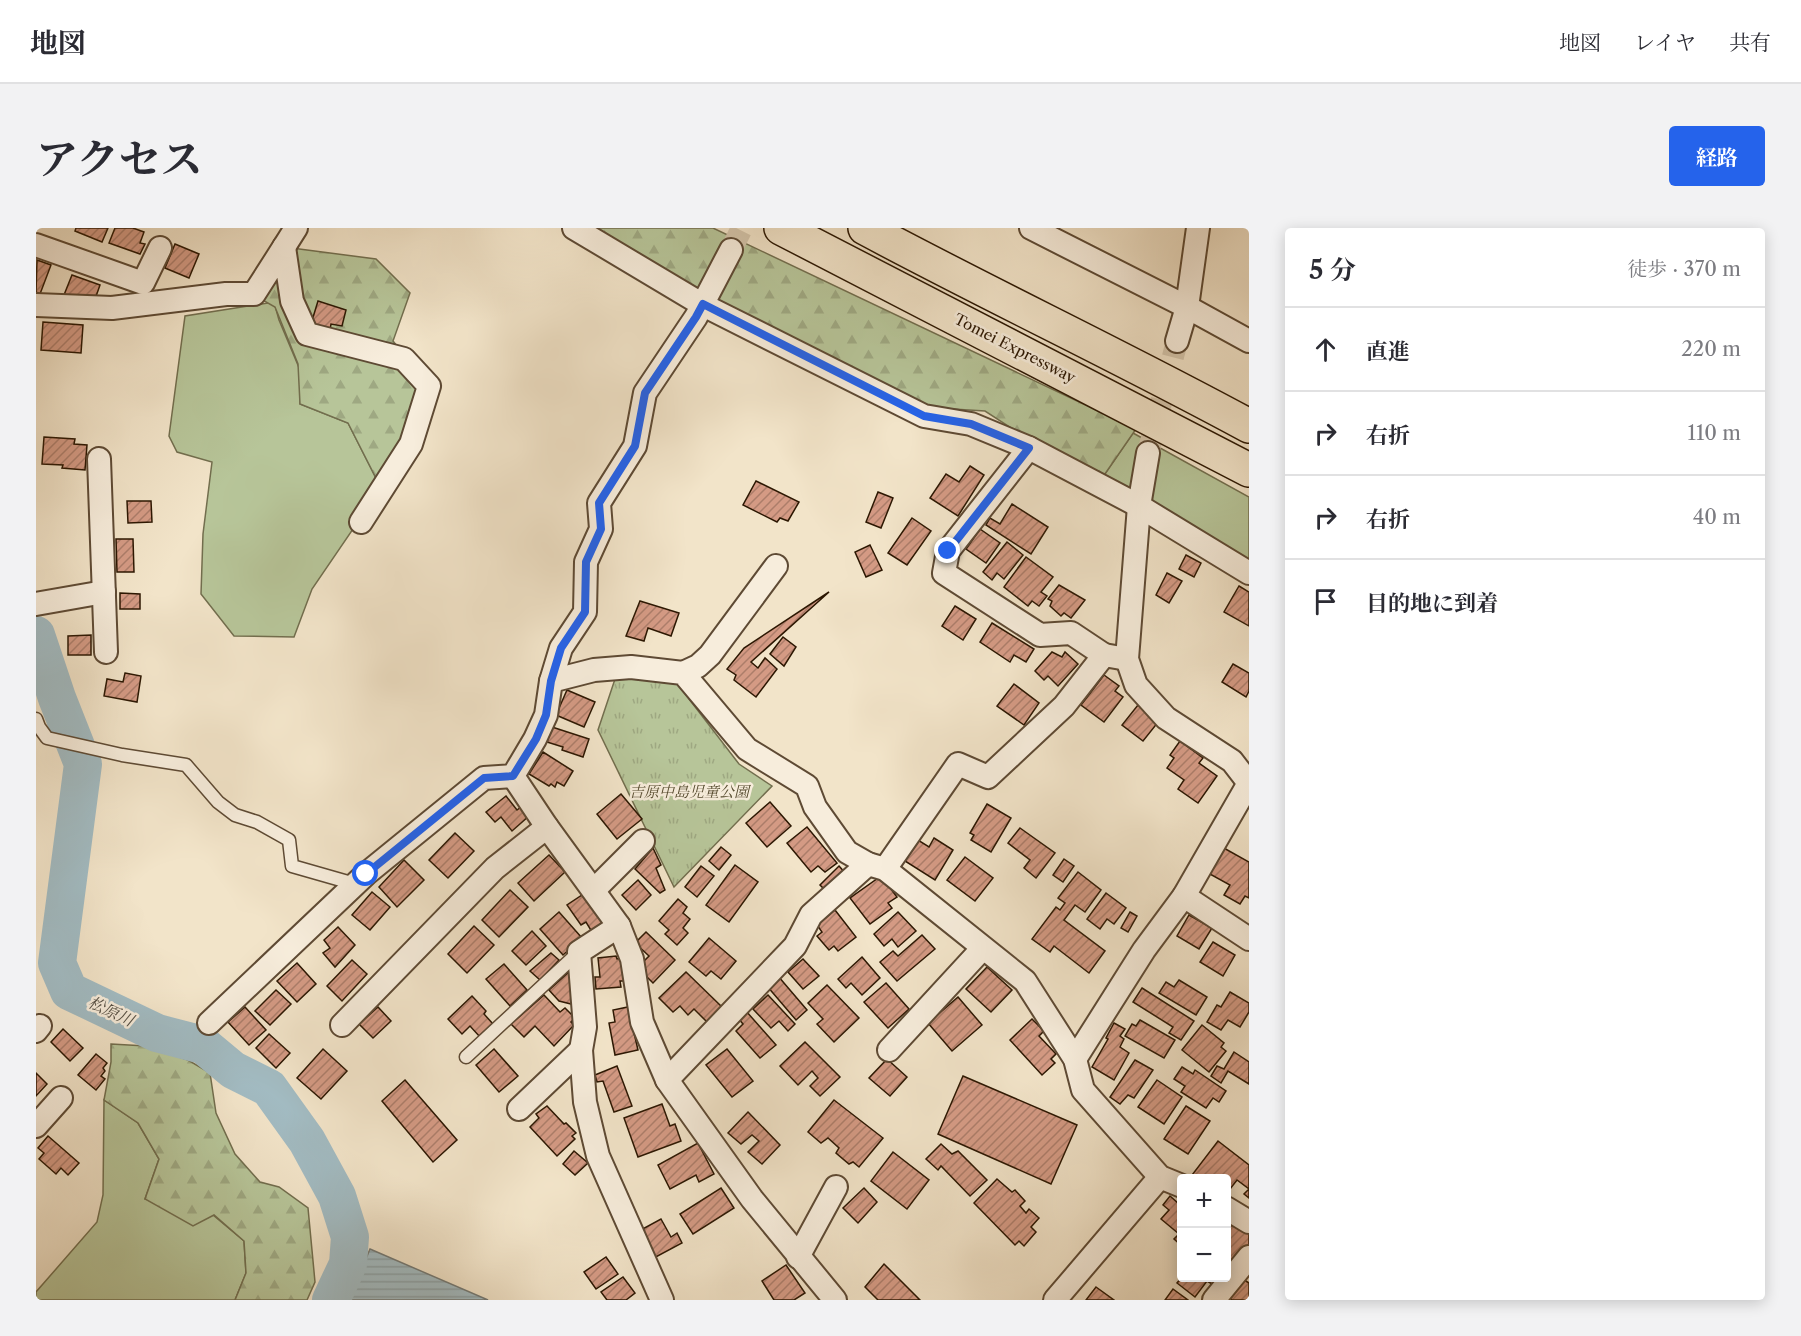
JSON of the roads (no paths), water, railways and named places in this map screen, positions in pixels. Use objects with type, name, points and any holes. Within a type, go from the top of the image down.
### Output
[{"type":"highway","name":"Tomei Expressway","points":[[781,228],[1249,470]]},
{"type":"highway","points":[[865,228],[973,285],[1161,378],[1249,426]]},
{"type":"street","points":[[36,305],[112,308],[226,294],[254,294],[297,228]]},
{"type":"street","points":[[574,228],[703,304],[924,416],[971,424],[1029,448],[1139,506],[1249,573]]},
{"type":"street","points":[[1031,228],[1249,341]]},
{"type":"street","points":[[1177,341],[1187,307],[1198,228]]},
{"type":"street","points":[[36,245],[143,283],[160,248]]},
{"type":"street","points":[[284,247],[292,301],[307,334],[404,359],[429,386],[411,444],[361,522]]},
{"type":"street","points":[[513,776],[536,739],[546,715],[551,681],[561,648],[585,612],[586,562],[601,529],[599,503],[635,446],[645,393],[696,317],[731,250]]},
{"type":"street","points":[[1029,448],[948,551],[944,573],[1040,635],[1071,633],[1104,655],[1127,659]]},
{"type":"street","points":[[1075,1059],[1144,950],[1184,896],[1249,783],[1232,761],[1166,718],[1136,685],[1127,659],[1139,506],[1148,453]]},
{"type":"street","points":[[99,459],[106,652]]},
{"type":"street","points":[[551,681],[594,670],[632,667],[683,673],[698,666],[710,655],[776,566]]},
{"type":"street","points":[[39,604],[104,592]]},
{"type":"street","points":[[667,1080],[795,946],[811,915],[877,866],[958,764],[988,777],[1064,706],[1104,655]]},
{"type":"street","points":[[683,673],[747,749],[807,786],[815,807],[847,852],[877,866],[1025,981],[1075,1059],[1083,1090],[1160,1177],[1177,1184]]},
{"type":"street","points":[[513,776],[619,926],[632,959],[642,1022],[667,1080],[752,1199],[835,1300]]},
{"type":"street","points":[[209,1023],[355,884],[484,778],[513,776]]},
{"type":"street","points":[[342,1025],[495,868],[547,827]]},
{"type":"street","points":[[594,890],[643,842]]},
{"type":"street","points":[[1184,896],[1249,939]]},
{"type":"street","points":[[619,926],[579,952],[585,1027],[581,1050],[585,1102],[598,1156],[662,1300]]},
{"type":"street","points":[[889,1050],[982,949]]},
{"type":"street","points":[[519,1109],[581,1050]]},
{"type":"street","points":[[36,1126],[61,1098]]},
{"type":"street","points":[[1056,1300],[1160,1177]]},
{"type":"street","points":[[798,1257],[836,1187]]},
{"type":"street","points":[[1231,1210],[1249,1221]]},
{"type":"street","points":[[1214,1300],[1249,1257]]},
{"type":"lane","points":[[36,719],[39,728],[47,738],[122,755],[186,765],[218,802],[235,815],[257,822],[290,840],[292,866],[355,884]]},
{"type":"lane","points":[[466,1058],[579,952]]},
{"type":"water","points":[[370,1249],[488,1300],[349,1300]]},
{"type":"waterway","name":"松原川","points":[[36,635],[57,698],[83,764],[57,963],[69,991],[157,1033],[203,1045],[233,1070],[269,1088],[307,1141],[337,1196],[350,1237],[348,1264],[331,1300]]},
{"type":"tunnel","points":[[731,250],[742,228]]},
{"type":"tunnel","points":[[1148,453],[1177,341]]},
{"type":"park label","name":"吉原中島児童公園","points":[[689,791]]}]
